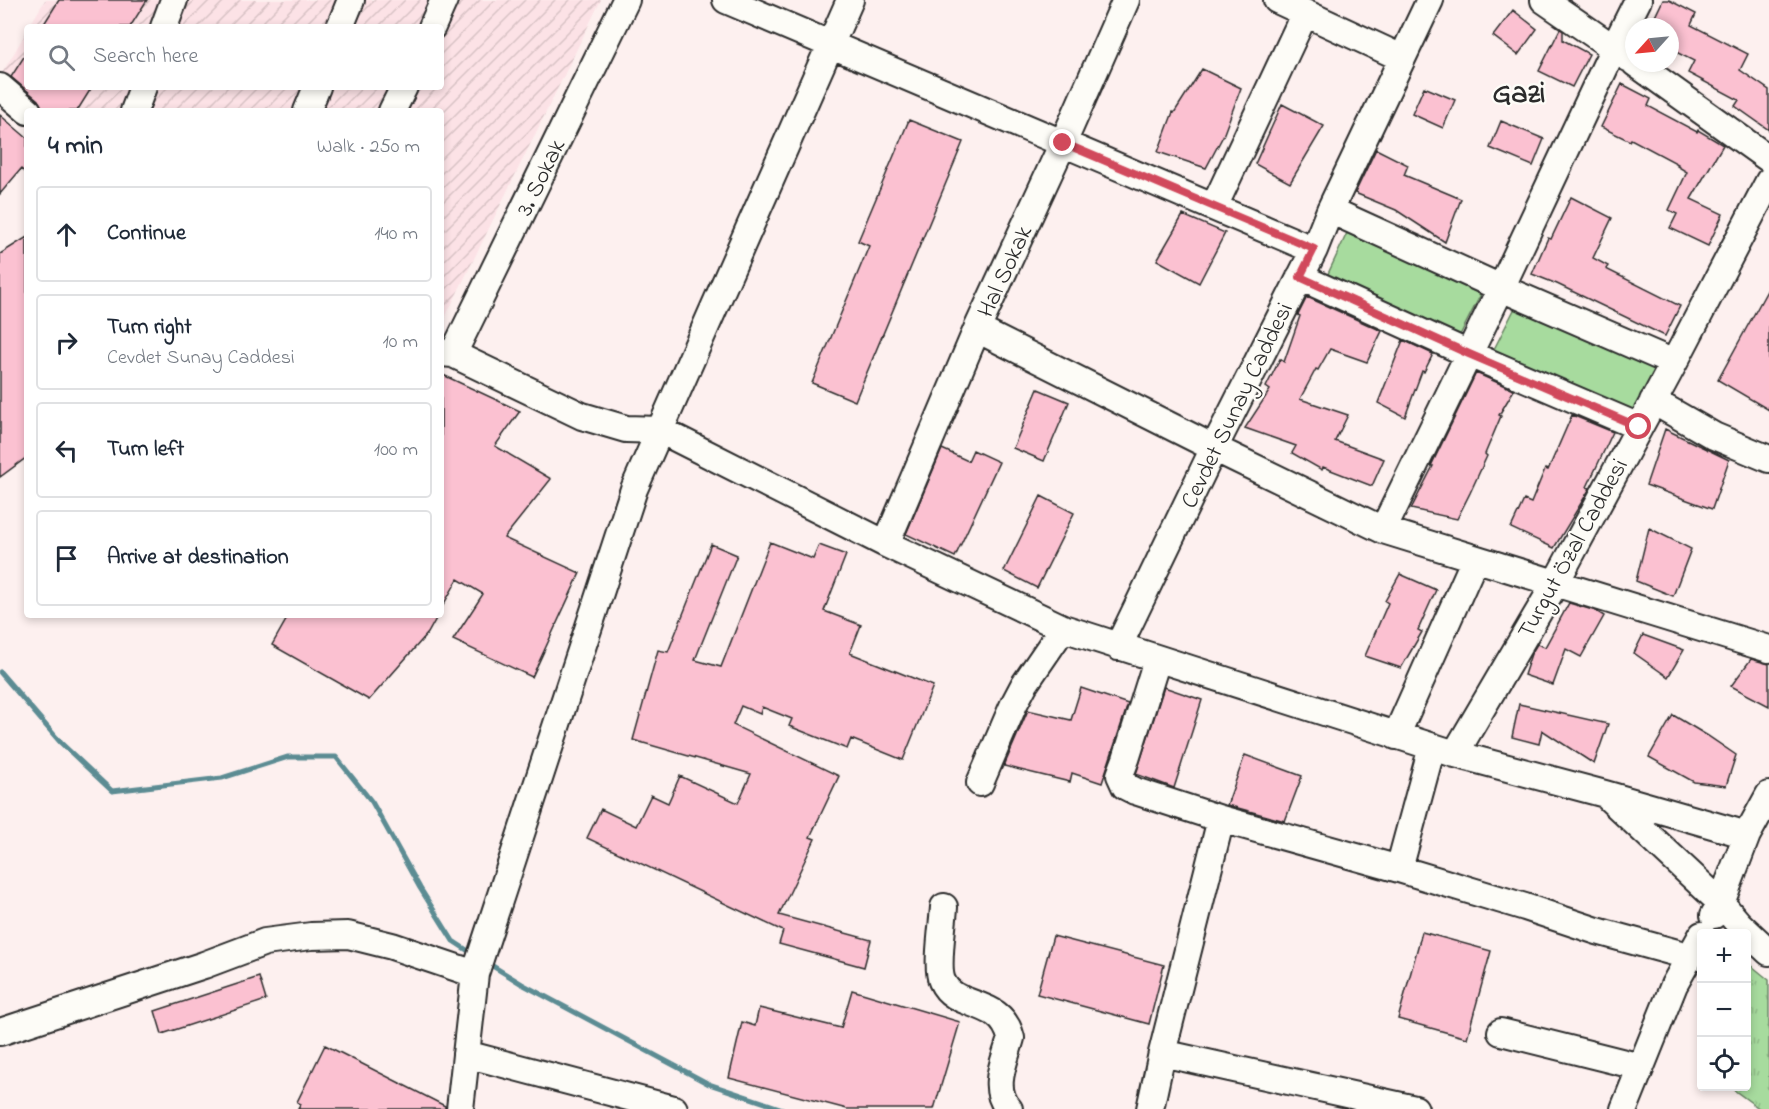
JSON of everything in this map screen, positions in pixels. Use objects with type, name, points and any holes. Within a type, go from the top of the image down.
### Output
[{"type":"street","points":[[165,24],[174,0]]},
{"type":"street","points":[[341,24],[351,0]]},
{"type":"street","points":[[433,24],[444,0]]},
{"type":"street","name":"3. Sokak","points":[[447,354],[626,0]]},
{"type":"street","points":[[726,0],[1314,249]]},
{"type":"street","points":[[460,1109],[475,974],[634,489],[850,0]]},
{"type":"street","name":"Hal Sokak","points":[[886,544],[977,329],[1126,0]]},
{"type":"street","points":[[1277,0],[1402,58]]},
{"type":"street","name":"Cevdet Sunay Caddesi","points":[[1118,647],[1314,249],[1330,210],[1430,0]]},
{"type":"street","points":[[1544,0],[1625,56]]},
{"type":"street","points":[[1383,530],[1638,0]]},
{"type":"street","points":[[1214,207],[1305,13]]},
{"type":"street","points":[[1647,72],[1769,159]]},
{"type":"street","points":[[0,87],[24,108]]},
{"type":"street","points":[[135,108],[142,90]]},
{"type":"street","points":[[308,108],[315,90]]},
{"type":"street","points":[[394,108],[402,90]]},
{"type":"street","name":"Turgut Özal Caddesi","points":[[1398,869],[1443,751],[1555,584],[1769,180]]},
{"type":"street","points":[[1330,210],[1674,363]]},
{"type":"street","points":[[1300,277],[1469,354],[1639,427]]},
{"type":"street","points":[[977,329],[1383,530],[1769,649]]},
{"type":"street","points":[[447,354],[582,416],[626,429],[660,430],[886,544],[1063,628],[1443,751],[1747,835]]},
{"type":"street","points":[[1653,401],[1714,436],[1769,459]]},
{"type":"street","points":[[1396,736],[1476,559]]},
{"type":"street","points":[[980,783],[1024,685],[1063,628]]},
{"type":"street","points":[[1158,660],[1120,775],[1125,786],[1221,819],[1398,869],[1597,931],[1697,942],[1674,985],[1624,1109]]},
{"type":"street","points":[[1605,794],[1721,903],[1739,924],[1769,952]]},
{"type":"street","points":[[1705,929],[1721,903],[1747,835],[1769,795]]},
{"type":"street","points":[[1150,1109],[1221,819]]},
{"type":"street","points":[[944,907],[940,966],[942,982],[953,995],[996,1013],[1003,1019],[1010,1031],[1011,1038],[999,1081],[1001,1099],[1009,1109]]},
{"type":"street","points":[[0,1032],[204,965],[265,942],[311,936],[348,935],[392,946],[475,974]]},
{"type":"street","points":[[1502,1032],[1641,1067]]},
{"type":"street","points":[[1162,1053],[1415,1109]]},
{"type":"street","points":[[466,1054],[674,1109]]},
{"type":"shaded area","points":[[45,0],[601,0],[444,320],[444,108],[39,108],[1,75],[24,36],[24,90],[444,90],[444,24],[31,24]]},
{"type":"green space","points":[[1347,233],[1482,292],[1459,337],[1327,276]]},
{"type":"green space","points":[[1517,304],[1660,368],[1635,419],[1489,359]]},
{"type":"green space","points":[[1751,965],[1769,980],[1769,1109],[1760,1109],[1735,1091],[1751,1091]]},
{"type":"building","points":[[59,0],[147,0],[132,24],[44,24]]},
{"type":"building","points":[[1663,0],[1669,0],[1696,14],[1691,25],[1748,54],[1740,70],[1769,90],[1769,130],[1735,106],[1739,100],[1688,73],[1694,61],[1679,54],[1679,18],[1654,18]]},
{"type":"building","points":[[1513,10],[1537,29],[1518,55],[1493,36]]},
{"type":"building","points":[[1560,29],[1563,31],[1563,40],[1589,54],[1572,87],[1539,71]]},
{"type":"building","points":[[24,57],[24,88],[11,77]]},
{"type":"building","points":[[1202,69],[1241,88],[1223,136],[1206,168],[1158,152],[1173,112]]},
{"type":"building","points":[[1622,84],[1651,99],[1648,106],[1723,145],[1691,199],[1723,214],[1708,246],[1670,228],[1677,214],[1669,210],[1687,172],[1677,166],[1678,164],[1631,139],[1630,141],[1601,127]]},
{"type":"building","points":[[1424,87],[1455,100],[1443,128],[1412,114]]},
{"type":"building","points":[[26,90],[90,90],[79,108],[42,108],[38,100]]},
{"type":"building","points":[[1282,104],[1324,126],[1290,183],[1255,164]]},
{"type":"building","points":[[0,115],[24,135],[24,172],[21,169],[0,194]]},
{"type":"building","points":[[909,120],[963,142],[855,401],[812,383],[869,246],[858,241]]},
{"type":"building","points":[[1501,121],[1544,139],[1533,166],[1490,148]]},
{"type":"building","points":[[1376,149],[1408,165],[1404,175],[1461,199],[1445,242],[1396,210],[1355,193]]},
{"type":"building","points":[[1571,197],[1612,218],[1593,258],[1608,266],[1606,269],[1680,306],[1665,336],[1532,274],[1548,238],[1551,239]]},
{"type":"building","points":[[1183,215],[1225,233],[1199,283],[1157,260]]},
{"type":"building","points":[[24,239],[24,459],[0,477],[0,254]]},
{"type":"building","points":[[1769,287],[1769,410],[1718,380]]},
{"type":"building","points":[[1307,297],[1382,331],[1367,362],[1330,349],[1300,399],[1348,415],[1335,441],[1384,459],[1372,486],[1323,467],[1322,470],[1292,453],[1296,446],[1245,428],[1270,390],[1266,387],[1280,359],[1284,362],[1300,316],[1298,315]]},
{"type":"building","points":[[1403,340],[1433,354],[1424,372],[1422,371],[1405,417],[1378,403]]},
{"type":"building","points":[[1476,373],[1514,390],[1499,415],[1501,416],[1485,454],[1487,456],[1470,493],[1457,519],[1411,509],[1433,466],[1431,466]]},
{"type":"building","points":[[444,375],[520,411],[495,446],[551,479],[504,538],[580,573],[532,677],[453,640],[483,594],[458,579],[444,604]]},
{"type":"building","points":[[1038,389],[1069,402],[1044,461],[1013,448]]},
{"type":"building","points":[[1572,415],[1613,432],[1587,487],[1590,488],[1589,490],[1554,548],[1511,528],[1524,500],[1531,503]]},
{"type":"building","points":[[1665,429],[1729,460],[1712,509],[1646,485]]},
{"type":"building","points":[[942,449],[968,461],[973,450],[999,462],[955,557],[906,534]]},
{"type":"building","points":[[1041,496],[1074,513],[1037,588],[1004,571]]},
{"type":"building","points":[[1649,528],[1691,549],[1673,596],[1636,581]]},
{"type":"building","points":[[770,542],[813,559],[819,545],[846,555],[824,611],[861,625],[850,653],[933,686],[903,760],[851,739],[847,749],[789,726],[792,719],[762,707],[760,714],[741,706],[733,725],[839,776],[810,837],[815,839],[779,915],[871,940],[864,967],[779,944],[783,931],[587,838],[601,809],[636,826],[651,795],[668,803],[680,776],[738,803],[751,774],[633,740],[658,650],[668,652],[711,544],[737,555],[695,660],[721,667]]},
{"type":"building","points":[[1400,574],[1436,590],[1418,630],[1422,632],[1401,668],[1365,656],[1388,603],[1385,601]]},
{"type":"building","points":[[1569,603],[1596,611],[1604,616],[1581,657],[1566,649],[1553,685],[1524,675],[1537,644],[1545,647]]},
{"type":"building","points":[[287,618],[436,618],[428,633],[369,700],[272,645]]},
{"type":"building","points":[[1643,635],[1684,650],[1668,677],[1634,653]]},
{"type":"building","points":[[1751,659],[1769,664],[1769,706],[1731,686]]},
{"type":"building","points":[[1164,687],[1202,700],[1174,788],[1136,774]]},
{"type":"building","points":[[1081,688],[1128,704],[1102,783],[1072,773],[1070,782],[1004,766],[1028,710],[1071,720]]},
{"type":"building","points":[[1519,704],[1608,724],[1594,764],[1542,730],[1539,744],[1512,737]]},
{"type":"building","points":[[1673,715],[1736,755],[1726,786],[1694,782],[1649,757]]},
{"type":"building","points":[[1245,755],[1302,776],[1285,821],[1227,805]]},
{"type":"building","points":[[1422,932],[1491,951],[1467,1038],[1398,1019]]},
{"type":"building","points":[[1053,936],[1164,965],[1149,1024],[1037,994]]},
{"type":"building","points":[[259,977],[266,1000],[162,1034],[155,1011]]},
{"type":"building","points":[[852,990],[960,1022],[934,1109],[847,1109],[729,1078],[742,1022],[755,1026],[759,1008],[841,1028]]},
{"type":"building","points":[[325,1045],[445,1106],[445,1109],[298,1109],[301,1104],[297,1102]]},
{"type":"waterway","points":[[0,672],[61,743],[112,791],[222,778],[288,757],[336,757],[372,802],[420,888],[453,941],[473,954]]},
{"type":"waterway","points":[[486,962],[522,984],[709,1084],[783,1109]]},
{"type":"district","name":"Gazi","points":[[1519,92]]},
{"type":"route","points":[[1063,143],[1314,249],[1300,277],[1469,354],[1639,427]]}]
